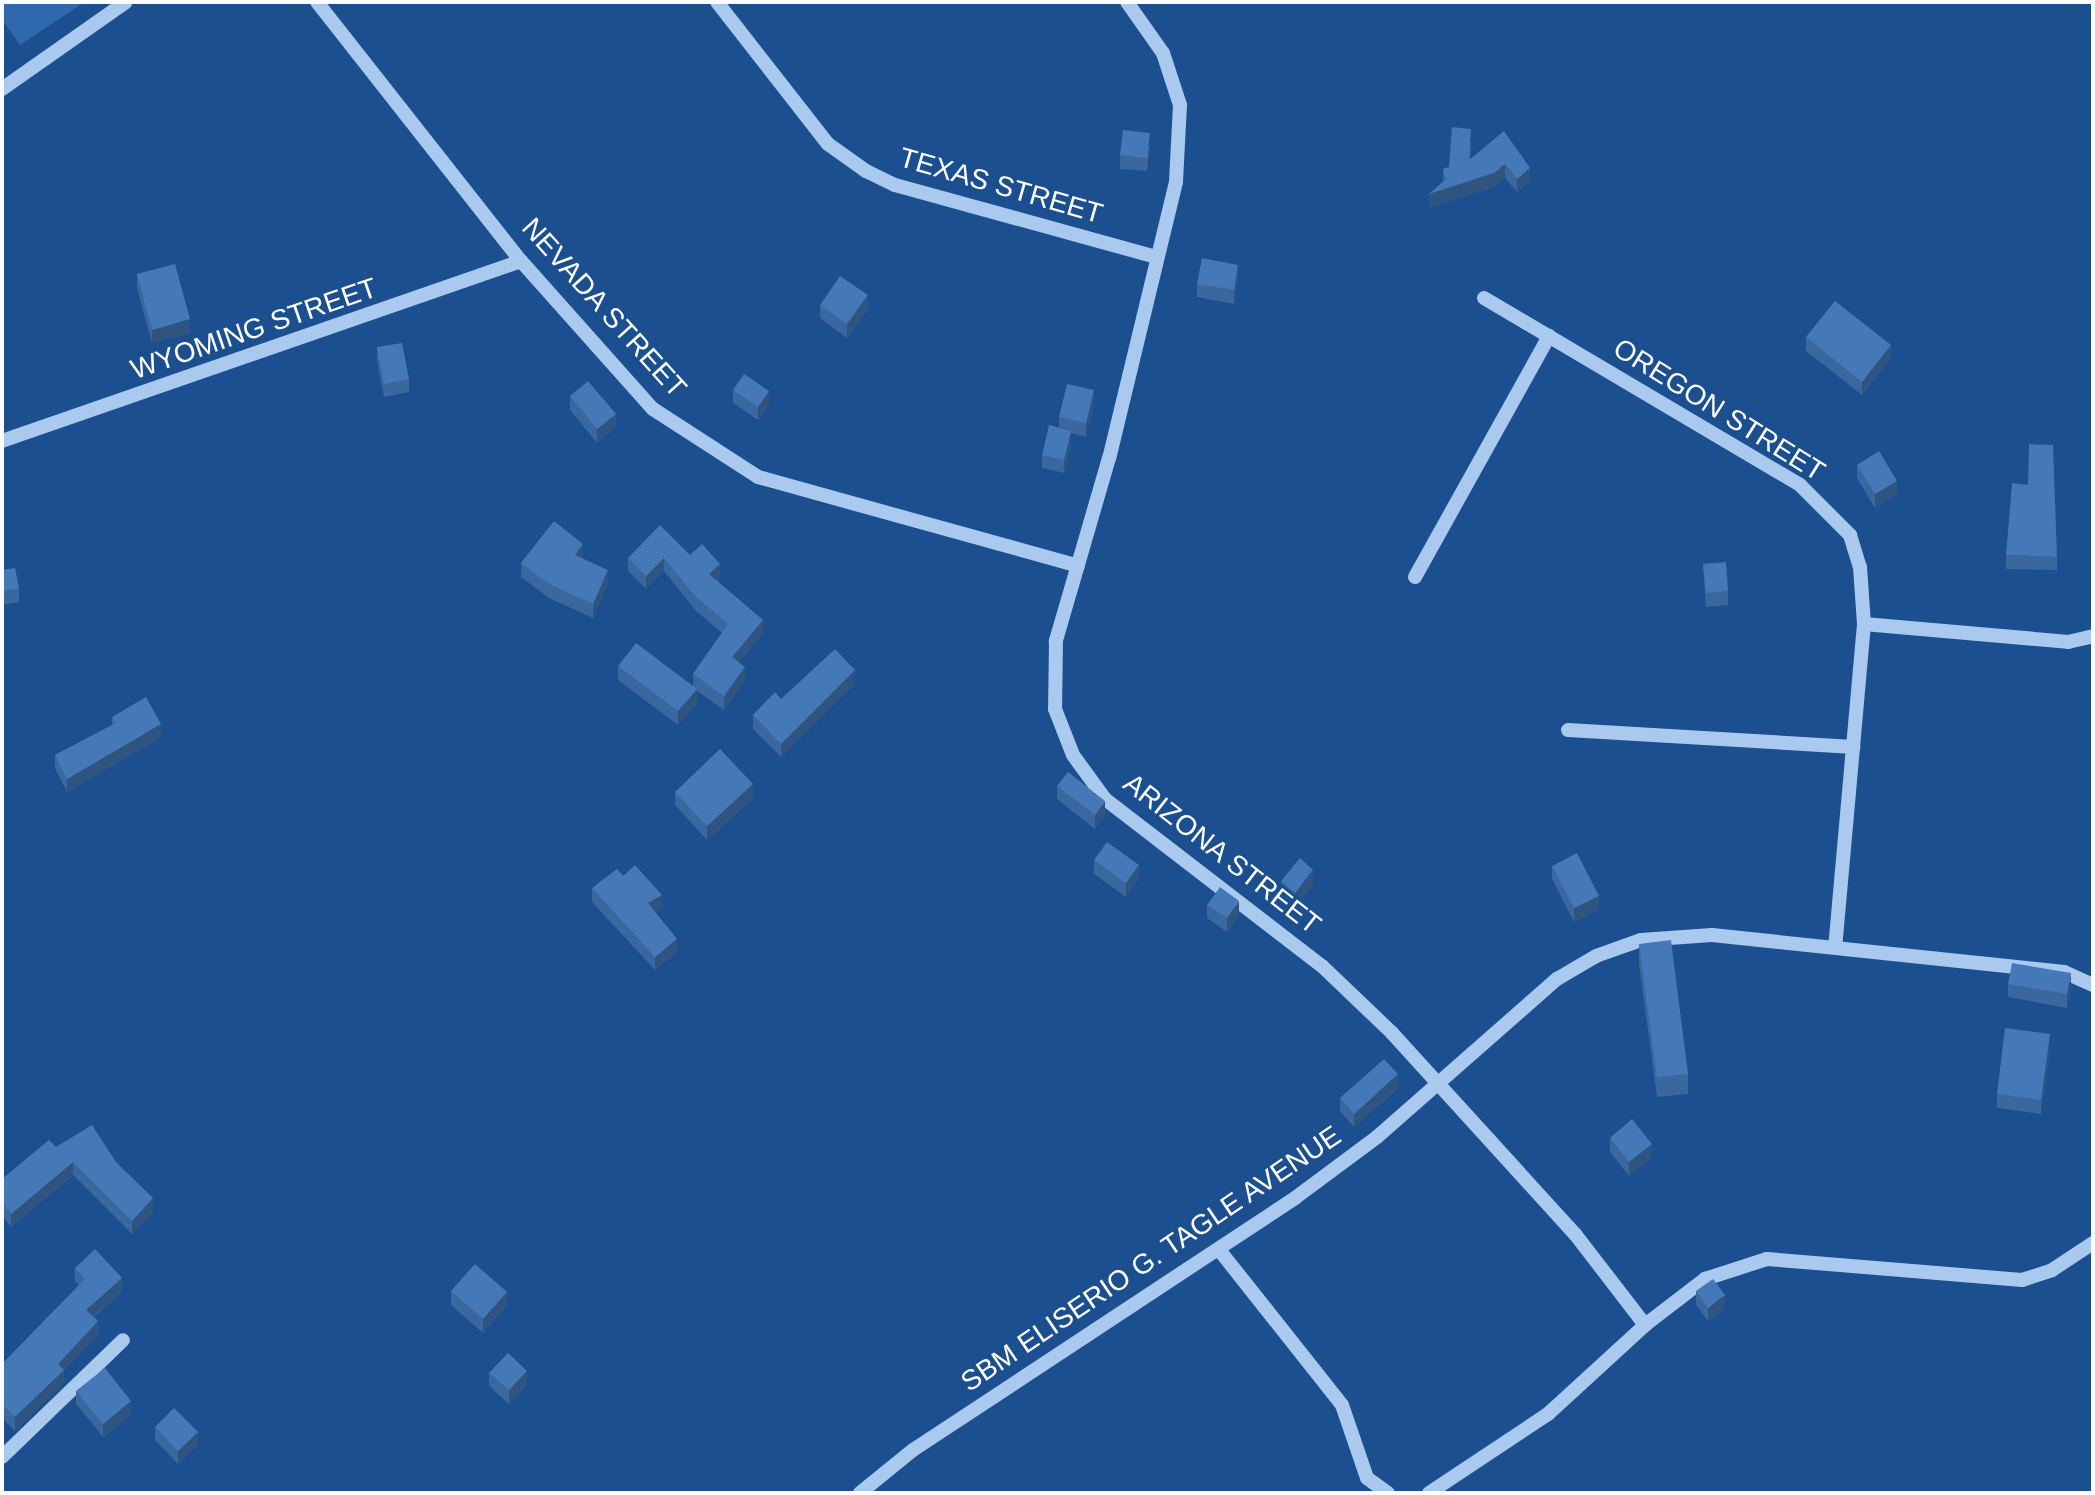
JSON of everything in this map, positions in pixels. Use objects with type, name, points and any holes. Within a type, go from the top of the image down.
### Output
[{"type":"street","points":[[2,89],[126,2]]},
{"type":"street","name":"NEVADA STREET","points":[[317,2],[521,261],[653,409],[758,477],[1078,566]]},
{"type":"street","name":"TEXAS STREET","points":[[717,2],[828,144],[866,171],[895,185],[1156,257]]},
{"type":"street","name":"ARIZONA STREET","points":[[1127,2],[1163,53],[1180,105],[1176,182],[1056,654],[1055,709],[1073,755],[1105,799],[1322,966],[1436,1082],[1575,1234],[1645,1325]]},
{"type":"street","name":"WYOMING STREET","points":[[2,441],[521,261]]},
{"type":"street","name":"OREGON STREET","points":[[1484,298],[1800,485],[1830,511],[1850,535],[1860,567],[1864,624],[1835,947]]},
{"type":"street","points":[[1415,577],[1549,336]]},
{"type":"street","points":[[1864,624],[2056,641],[2093,636]]},
{"type":"street","points":[[1568,730],[1853,747]]},
{"type":"street","name":"SBM ELISERIO G. TAGLE AVENUE","points":[[860,1493],[913,1450],[1220,1251],[1377,1137],[1436,1082],[1557,979],[1596,956],[1641,940],[1712,935],[2064,972],[2093,985]]},
{"type":"street","points":[[1429,1493],[1548,1414],[1645,1325],[1705,1279],[1767,1259],[1996,1281],[2052,1270],[2093,1243]]},
{"type":"street","points":[[1220,1251],[1342,1405],[1367,1478],[1388,1493]]},
{"type":"street","points":[[2,1457],[123,1340]]},
{"type":"shaded area","points":[[2,2],[85,2],[20,45],[2,19]]},
{"type":"building","points":[[1452,127],[1471,129],[1469,160],[1504,131],[1530,168],[1517,179],[1505,164],[1494,173],[1429,194],[1446,179],[1443,169],[1449,167]]},
{"type":"building","points":[[1123,130],[1150,133],[1147,158],[1120,155]]},
{"type":"building","points":[[1202,258],[1238,265],[1234,290],[1197,284]]},
{"type":"building","points":[[175,264],[190,319],[152,330],[137,274]]},
{"type":"building","points":[[840,276],[868,295],[847,324],[820,305]]},
{"type":"building","points":[[1835,301],[1891,345],[1862,382],[1806,337]]},
{"type":"building","points":[[402,343],[409,379],[384,384],[377,347]]},
{"type":"building","points":[[744,374],[769,391],[758,407],[733,390]]},
{"type":"building","points":[[588,381],[616,414],[597,429],[570,396]]},
{"type":"building","points":[[1067,384],[1094,390],[1086,423],[1059,417]]},
{"type":"building","points":[[1049,425],[1071,431],[1064,460],[1042,455]]},
{"type":"building","points":[[2029,444],[2053,445],[2057,557],[2006,555],[2012,483],[2028,485]]},
{"type":"building","points":[[1879,451],[1897,481],[1875,494],[1857,465]]},
{"type":"building","points":[[554,521],[583,544],[575,555],[608,570],[593,604],[549,584],[521,563]]},
{"type":"building","points":[[660,525],[690,555],[702,544],[720,564],[709,574],[763,620],[732,657],[745,667],[724,696],[693,674],[728,624],[695,596],[664,558],[646,576],[628,558]]},
{"type":"building","points":[[1726,562],[1728,591],[1706,593],[1703,564]]},
{"type":"building","points":[[15,568],[19,588],[2,591],[2,570]]},
{"type":"building","points":[[636,643],[697,689],[678,711],[618,666]]},
{"type":"building","points":[[835,649],[855,670],[781,744],[753,715],[775,692],[781,699]]},
{"type":"building","points":[[146,697],[161,724],[67,779],[55,755],[116,723],[112,717]]},
{"type":"building","points":[[720,749],[753,784],[707,826],[675,792]]},
{"type":"building","points":[[1068,772],[1105,801],[1095,815],[1057,786]]},
{"type":"building","points":[[1107,842],[1139,865],[1126,883],[1094,860]]},
{"type":"building","points":[[1577,853],[1599,896],[1574,908],[1552,866]]},
{"type":"building","points":[[1300,858],[1313,870],[1295,893],[1281,881]]},
{"type":"building","points":[[635,865],[662,895],[648,903],[677,939],[655,957],[592,888],[617,869],[623,876]]},
{"type":"building","points":[[1220,887],[1239,901],[1227,918],[1207,905]]},
{"type":"building","points":[[1671,940],[1688,1074],[1657,1077],[1639,944]]},
{"type":"building","points":[[2012,963],[2071,973],[2067,994],[2008,984]]},
{"type":"building","points":[[2005,1028],[2050,1034],[2041,1100],[1997,1094]]},
{"type":"building","points":[[1384,1059],[1398,1074],[1354,1114],[1340,1098]]},
{"type":"building","points":[[1632,1119],[1652,1144],[1629,1162],[1610,1138]]},
{"type":"building","points":[[92,1125],[116,1162],[153,1198],[132,1221],[73,1162],[11,1214],[2,1202],[2,1179],[49,1140],[56,1147]]},
{"type":"building","points":[[95,1249],[122,1278],[86,1310],[98,1321],[58,1364],[64,1370],[15,1417],[2,1404],[2,1364],[85,1279],[75,1268]]},
{"type":"building","points":[[475,1264],[507,1292],[483,1319],[451,1291]]},
{"type":"building","points":[[1713,1279],[1725,1295],[1708,1308],[1696,1291]]},
{"type":"building","points":[[508,1353],[527,1371],[509,1390],[489,1373]]},
{"type":"building","points":[[105,1368],[131,1401],[103,1424],[76,1391]]},
{"type":"building","points":[[174,1408],[198,1432],[178,1451],[155,1427]]}]
